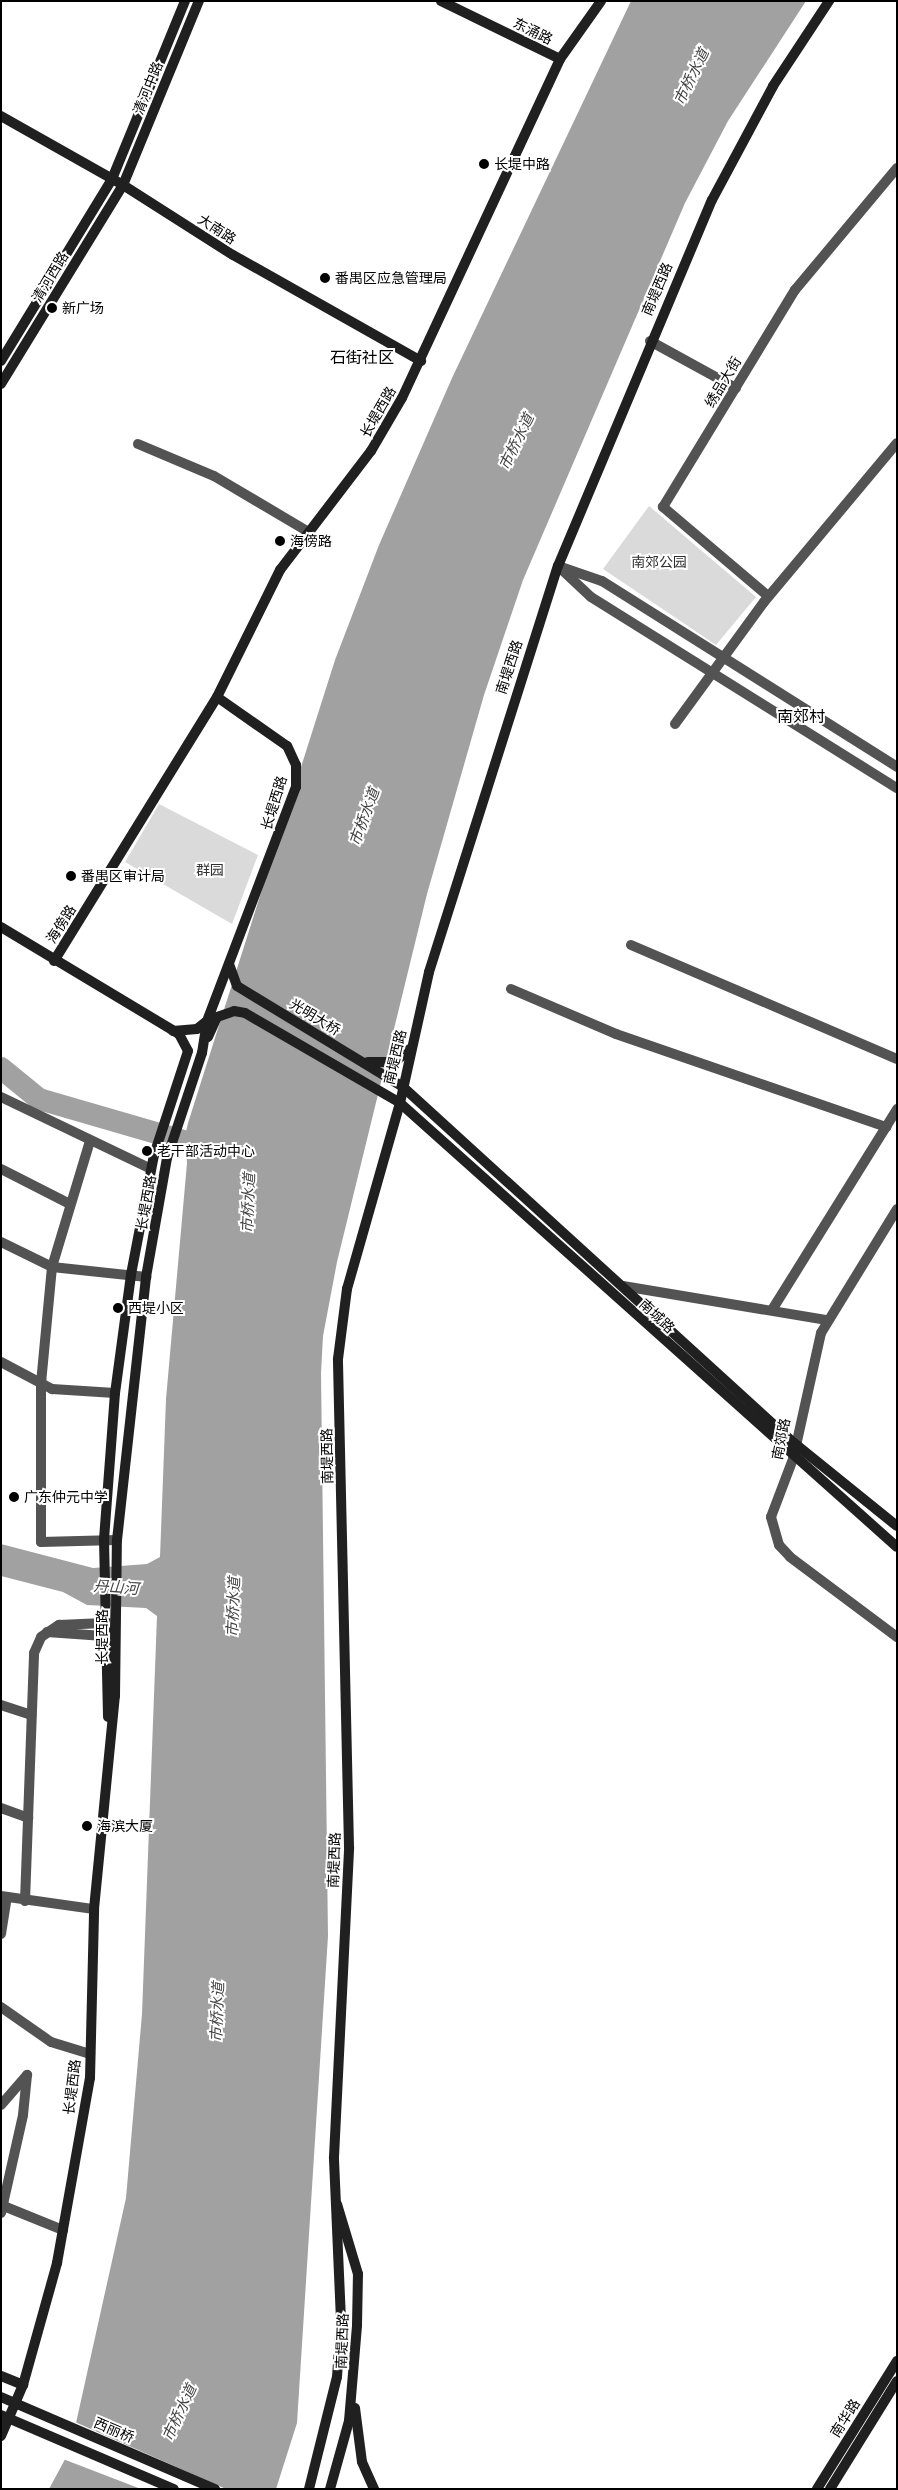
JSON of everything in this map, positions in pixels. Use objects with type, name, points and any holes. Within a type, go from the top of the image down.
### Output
[{"type":"street","name":"清河中路","points":[[112,179],[186,1]]},
{"type":"street","name":"清河中路","points":[[123,185],[199,1]]},
{"type":"street","name":"东涌路","points":[[441,1],[560,59]]},
{"type":"street","name":"长堤西路","points":[[1,2436],[23,2384],[63,2230],[90,2054],[94,1909],[109,1730],[115,1696],[117,1540],[146,1277],[167,1158],[182,1105],[202,1053],[207,1021],[283,827],[298,774],[292,753],[277,737],[217,697],[280,570],[307,531],[371,452],[422,361],[560,59],[601,1]]},
{"type":"street","name":"南堤西路","points":[[309,2489],[337,2377],[341,2320],[334,2195],[349,1847],[340,1326],[400,1103],[412,1047],[464,856],[558,566],[650,341],[740,144],[830,1]]},
{"type":"street","name":"大南路","points":[[1,116],[123,185],[233,255],[422,361]]},
{"type":"street","name":"绣品大街","points":[[768,596],[663,507],[795,290],[897,168]]},
{"type":"street","name":"清河西路","points":[[1,361],[112,179]]},
{"type":"street","name":"清河西路","points":[[1,384],[123,185]]},
{"type":"street","points":[[650,341],[736,388]]},
{"type":"street","points":[[676,724],[722,657],[768,596],[897,443]]},
{"type":"street","points":[[138,444],[214,476],[307,531]]},
{"type":"street","points":[[558,566],[602,581],[897,767]]},
{"type":"street","points":[[558,566],[591,597],[897,788]]},
{"type":"street","name":"海傍路","points":[[54,961],[217,697]]},
{"type":"street","name":"长堤西路","points":[[1,927],[54,961],[184,1038],[188,1050],[154,1155],[131,1275],[115,1393],[104,1540],[104,1636],[109,1730]]},
{"type":"street","points":[[631,945],[897,1058]]},
{"type":"street","name":"光明大桥","points":[[229,961],[237,986],[403,1087]]},
{"type":"street","points":[[511,989],[616,1034],[886,1126]]},
{"type":"street","points":[[202,1053],[218,1017],[234,1011],[244,1013],[400,1103]]},
{"type":"street","points":[[172,1031],[197,1029],[207,1021]]},
{"type":"street","points":[[359,1060],[395,1062],[412,1047]]},
{"type":"street","name":"南城路","points":[[403,1087],[794,1443],[897,1526]]},
{"type":"street","points":[[1,1097],[152,1169]]},
{"type":"street","name":"南城路","points":[[400,1103],[793,1459],[897,1547]]},
{"type":"street","points":[[772,1310],[897,1109]]},
{"type":"street","points":[[90,1141],[68,1203],[52,1267],[41,1383],[41,1542],[117,1540]]},
{"type":"street","points":[[1,1169],[68,1203]]},
{"type":"street","name":"南郊路","points":[[897,1209],[827,1320],[814,1352],[794,1443],[793,1459],[772,1517],[779,1545],[897,1637]]},
{"type":"street","points":[[1,1242],[52,1267],[146,1277]]},
{"type":"street","points":[[623,1286],[827,1320]]},
{"type":"street","points":[[1,1362],[52,1389],[115,1393]]},
{"type":"street","points":[[25,1901],[34,1653],[47,1632],[59,1625],[104,1620]]},
{"type":"street","points":[[47,1632],[104,1636]]},
{"type":"street","points":[[1,1705],[32,1715]]},
{"type":"street","points":[[1,1808],[28,1818]]},
{"type":"street","points":[[1,1934],[4,1896],[25,1901],[94,1909]]},
{"type":"street","points":[[1,2007],[51,2042],[90,2054]]},
{"type":"street","points":[[1,2105],[27,2075],[2,2208],[63,2230]]},
{"type":"street","name":"南堤西路","points":[[330,2489],[349,2421],[354,2382],[358,2274],[334,2195]]},
{"type":"street","name":"南华路","points":[[817,2489],[897,2361]]},
{"type":"street","points":[[1,2376],[23,2384]]},
{"type":"street","name":"南华路","points":[[830,2489],[897,2381]]},
{"type":"street","points":[[354,2382],[359,2448],[374,2489]]},
{"type":"street","name":"西丽桥","points":[[1,2397],[215,2489]]},
{"type":"street","points":[[1,2415],[174,2489]]},
{"type":"green space","name":"南郊公园","points":[[649,506],[756,597],[716,645],[603,569]]},
{"type":"green space","name":"群园","points":[[159,804],[258,855],[232,924],[125,862]]},
{"type":"water","points":[[631,1],[806,1],[728,121],[685,203],[523,580],[484,695],[427,894],[337,1262],[323,1336],[321,1373],[328,1936],[297,2423],[276,2489],[49,2489],[70,2450],[126,2198],[142,2014],[157,1616],[146,1608],[87,1605],[63,1592],[1,1576],[1,1544],[93,1568],[147,1564],[160,1557],[166,1399],[187,1163],[186,1151],[182,1149],[188,1123],[335,660],[379,545],[452,378]]},
{"type":"pier","points":[[75,2422],[226,2489],[141,2489],[63,2459]]},
{"type":"waterway","points":[[1,1068],[39,1099],[190,1143],[213,1140]]},
{"type":"place","name":"长堤中路","points":[[484,164]]},
{"type":"place","name":"番禺区应急管理局","points":[[325,278]]},
{"type":"place","name":"新广场","points":[[52,308]]},
{"type":"place","name":"海傍路","points":[[280,541]]},
{"type":"place","name":"番禺区审计局","points":[[71,876]]},
{"type":"place","name":"老干部活动中心","points":[[147,1151]]},
{"type":"place","name":"西堤小区","points":[[118,1308]]},
{"type":"place","name":"广东仲元中学","points":[[14,1497]]},
{"type":"place","name":"海滨大厦","points":[[87,1826]]},
{"type":"district","name":"石街社区","points":[[362,358]]},
{"type":"district","name":"南郊村","points":[[801,717]]},
{"type":"water label","name":"市桥水道","points":[[692,77]]},
{"type":"water label","name":"市桥水道","points":[[517,442]]},
{"type":"water label","name":"市桥水道","points":[[365,817]]},
{"type":"water label","name":"市桥水道","points":[[249,1203]]},
{"type":"water label","name":"丹山河","points":[[116,1588]]},
{"type":"water label","name":"市桥水道","points":[[234,1607]]},
{"type":"water label","name":"市桥水道","points":[[218,2012]]},
{"type":"water label","name":"市桥水道","points":[[180,2413]]}]
